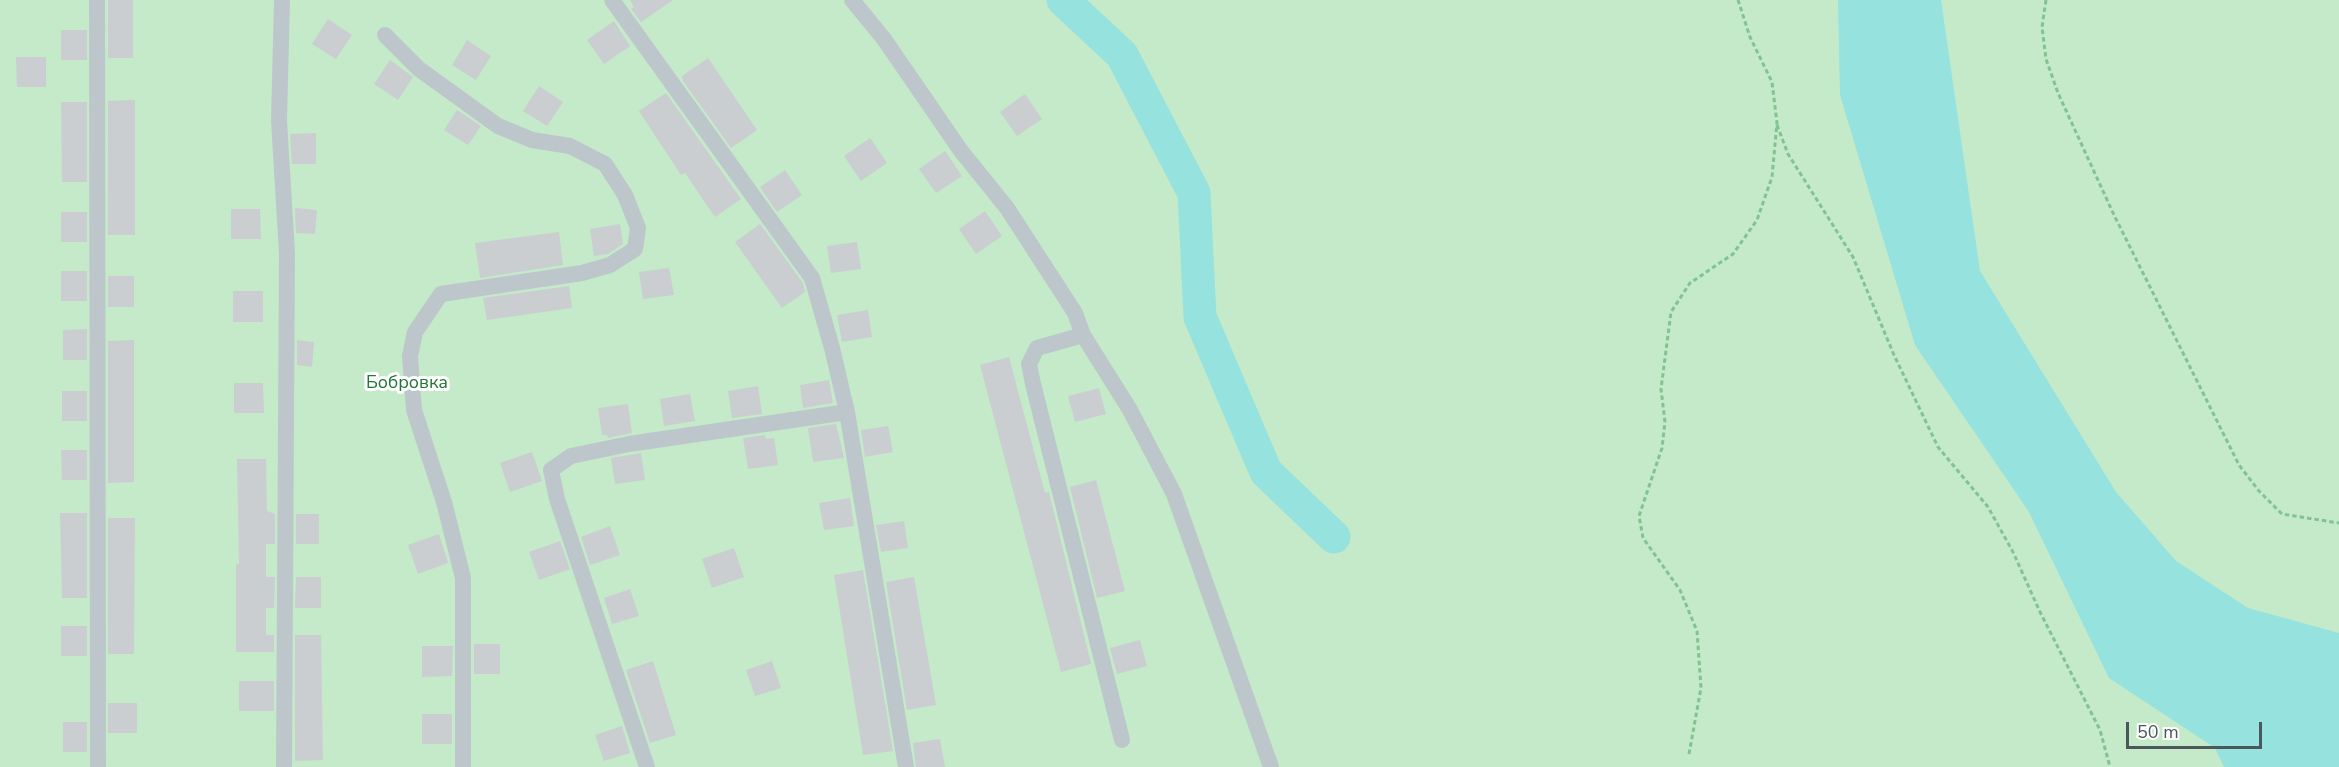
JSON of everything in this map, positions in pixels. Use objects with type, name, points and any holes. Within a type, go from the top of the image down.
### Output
[{"type":"street","points":[[97,0],[98,767]]},
{"type":"street","points":[[282,0],[279,121],[287,253],[284,767]]},
{"type":"street","points":[[612,0],[812,278],[847,412],[906,767]]},
{"type":"street","points":[[852,0],[884,39],[961,151],[1007,208],[1075,313],[1083,336],[1130,410],[1174,494],[1271,767]]},
{"type":"street","points":[[385,35],[419,69],[498,126],[532,140],[570,146],[605,164],[625,195],[638,228],[635,249],[610,265],[582,273],[441,294],[415,332],[410,356],[414,410],[444,502],[462,578],[463,767]]},
{"type":"street","points":[[1083,336],[1037,348],[1029,364],[1047,448],[1122,740]]},
{"type":"street","points":[[647,767],[560,509],[551,470],[571,456],[617,446],[847,412]]},
{"type":"path","points":[[1689,754],[1701,688],[1696,631],[1680,590],[1643,538],[1639,516],[1662,448],[1665,422],[1661,390],[1671,312],[1690,283],[1733,254],[1757,220],[1772,177],[1777,123],[1772,82],[1750,37],[1738,0]]},
{"type":"path","points":[[2046,0],[2042,27],[2044,48],[2058,93],[2114,215],[2239,465],[2259,491],[2282,514],[2339,523]]},
{"type":"path","points":[[1777,123],[1788,154],[1853,257],[1894,355],[1938,447],[1988,507],[2013,552],[2040,612],[2100,730],[2110,767]]},
{"type":"green space","name":"Бобровка","points":[[0,0],[2339,0],[2339,767],[0,767]]},
{"type":"water","points":[[1838,0],[1941,0],[1980,271],[2116,492],[2176,561],[2248,608],[2339,633],[2339,767],[2224,767],[2215,748],[2109,678],[2029,512],[1915,345],[1840,95]]},
{"type":"building","points":[[108,0],[133,0],[133,58],[108,58]]},
{"type":"building","points":[[630,0],[673,0],[641,22],[631,9],[634,7]]},
{"type":"building","points":[[328,19],[352,35],[336,59],[312,44]]},
{"type":"building","points":[[614,21],[630,46],[604,64],[587,40]]},
{"type":"building","points":[[61,30],[87,30],[87,60],[61,60]]},
{"type":"building","points":[[467,40],[491,56],[476,80],[452,65]]},
{"type":"building","points":[[16,57],[46,57],[46,87],[17,87]]},
{"type":"building","points":[[708,58],[757,130],[731,148],[683,81],[682,76]]},
{"type":"building","points":[[390,60],[413,77],[398,100],[374,84]]},
{"type":"building","points":[[539,86],[563,102],[547,126],[523,111]]},
{"type":"building","points":[[666,93],[741,199],[715,217],[685,173],[681,175],[639,111]]},
{"type":"building","points":[[1025,94],[1042,119],[1017,136],[1000,112]]},
{"type":"building","points":[[135,100],[135,235],[108,235],[108,101]]},
{"type":"building","points":[[61,102],[87,102],[87,182],[62,182]]},
{"type":"building","points":[[457,110],[481,126],[468,145],[444,130]]},
{"type":"building","points":[[316,133],[316,164],[292,164],[290,134]]},
{"type":"building","points":[[870,138],[887,163],[861,181],[844,156]]},
{"type":"building","points":[[945,151],[962,176],[936,193],[919,169]]},
{"type":"building","points":[[785,170],[802,195],[777,212],[760,187]]},
{"type":"building","points":[[295,208],[317,210],[315,234],[296,233]]},
{"type":"building","points":[[231,209],[260,209],[261,239],[231,239]]},
{"type":"building","points":[[985,211],[1002,236],[976,254],[959,229]]},
{"type":"building","points":[[61,212],[87,212],[87,242],[61,242]]},
{"type":"building","points":[[620,224],[623,244],[608,254],[594,256],[590,229]]},
{"type":"building","points":[[760,224],[803,283],[805,292],[782,308],[735,242]]},
{"type":"building","points":[[559,232],[563,265],[480,278],[475,243]]},
{"type":"building","points":[[857,242],[861,269],[831,273],[827,246]]},
{"type":"building","points":[[669,268],[674,295],[643,299],[639,272]]},
{"type":"building","points":[[61,271],[87,271],[87,301],[61,301]]},
{"type":"building","points":[[108,276],[134,276],[134,307],[108,307]]},
{"type":"building","points":[[569,286],[572,308],[487,320],[483,298]]},
{"type":"building","points":[[233,291],[263,291],[263,322],[233,322]]},
{"type":"building","points":[[868,310],[872,337],[842,342],[837,315]]},
{"type":"building","points":[[87,329],[87,360],[63,360],[63,330]]},
{"type":"building","points":[[134,340],[134,482],[108,483],[108,341]]},
{"type":"building","points":[[297,340],[314,342],[312,367],[297,365]]},
{"type":"building","points":[[1009,357],[1045,493],[1049,492],[1091,664],[1061,672],[980,365]]},
{"type":"building","points":[[829,380],[833,403],[803,408],[800,385]]},
{"type":"building","points":[[234,383],[263,383],[264,413],[234,413]]},
{"type":"building","points":[[758,386],[762,414],[732,418],[728,391]]},
{"type":"building","points":[[1099,388],[1106,414],[1075,422],[1068,396]]},
{"type":"building","points":[[62,391],[87,391],[87,421],[62,421]]},
{"type":"building","points":[[690,394],[695,421],[664,426],[660,399]]},
{"type":"building","points":[[628,404],[632,433],[608,438],[607,435],[602,435],[598,408]]},
{"type":"building","points":[[836,424],[844,458],[813,462],[808,428]]},
{"type":"building","points":[[888,426],[893,452],[865,457],[861,430]]},
{"type":"building","points":[[765,435],[766,439],[774,438],[778,465],[748,469],[743,438]]},
{"type":"building","points":[[61,450],[87,450],[87,480],[62,480]]},
{"type":"building","points":[[532,452],[542,481],[510,492],[500,463]]},
{"type":"building","points":[[641,453],[645,480],[615,484],[611,458]]},
{"type":"building","points":[[237,459],[266,459],[267,511],[275,514],[275,544],[266,544],[266,577],[275,577],[274,608],[266,608],[266,635],[274,635],[274,652],[236,652],[236,564],[239,564]]},
{"type":"building","points":[[1096,480],[1125,591],[1097,598],[1070,487]]},
{"type":"building","points":[[850,498],[854,526],[824,530],[819,503]]},
{"type":"building","points":[[60,513],[87,513],[87,598],[62,598]]},
{"type":"building","points":[[296,514],[319,514],[319,544],[296,544]]},
{"type":"building","points":[[108,518],[135,518],[134,654],[108,654]]},
{"type":"building","points":[[904,521],[908,548],[881,552],[876,525]]},
{"type":"building","points":[[610,526],[620,555],[590,565],[581,537]]},
{"type":"building","points":[[439,534],[448,563],[418,574],[408,545]]},
{"type":"building","points":[[560,541],[570,569],[539,580],[529,552]]},
{"type":"building","points":[[734,548],[744,577],[712,588],[702,559]]},
{"type":"building","points":[[863,570],[893,751],[863,755],[834,575]]},
{"type":"building","points":[[296,577],[321,577],[321,608],[295,608]]},
{"type":"building","points":[[914,577],[936,705],[907,710],[886,582]]},
{"type":"building","points":[[630,589],[639,616],[612,624],[604,598]]},
{"type":"building","points":[[61,626],[87,626],[87,656],[61,656]]},
{"type":"building","points":[[295,635],[321,635],[323,760],[295,761]]},
{"type":"building","points":[[1140,640],[1147,666],[1117,674],[1110,648]]},
{"type":"building","points":[[474,644],[500,644],[500,674],[474,674]]},
{"type":"building","points":[[422,646],[453,646],[452,676],[422,677]]},
{"type":"building","points":[[653,661],[676,735],[650,743],[626,670]]},
{"type":"building","points":[[772,661],[781,688],[755,696],[746,670]]},
{"type":"building","points":[[239,681],[274,681],[274,711],[239,711]]},
{"type":"building","points":[[108,703],[137,703],[137,733],[108,733]]},
{"type":"building","points":[[422,714],[452,714],[452,744],[422,744]]},
{"type":"building","points":[[63,722],[87,722],[87,752],[63,752]]},
{"type":"building","points":[[622,726],[630,753],[604,761],[595,735]]},
{"type":"building","points":[[940,739],[945,767],[916,767],[913,743]]},
{"type":"waterway","points":[[1063,0],[1122,55],[1194,193],[1200,317],[1266,472],[1334,537]]}]
